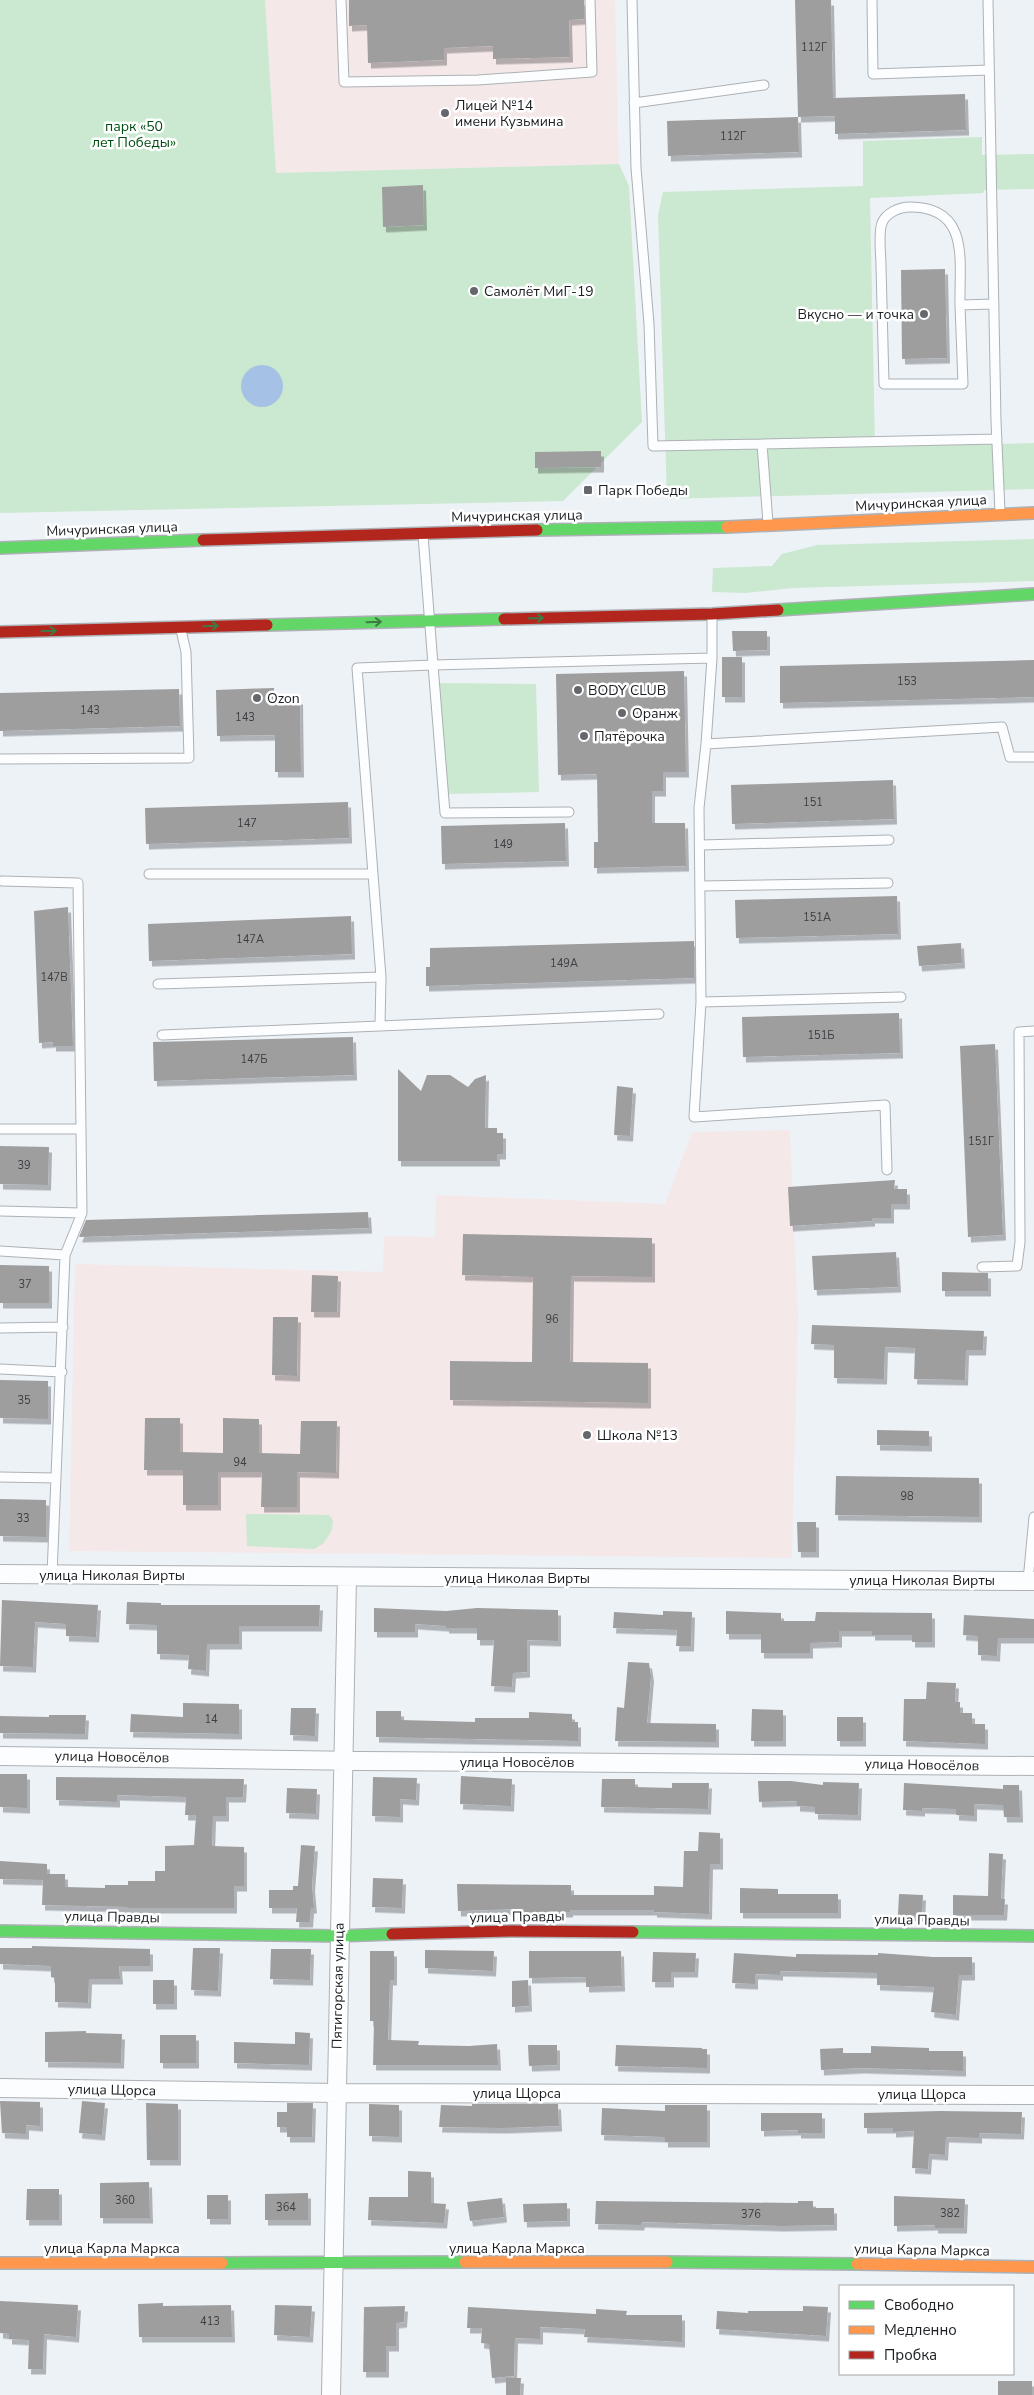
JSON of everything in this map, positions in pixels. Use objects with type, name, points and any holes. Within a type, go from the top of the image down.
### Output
[{"type":"street","name":"Мичуринская улица","points":[[0,548],[422,532],[768,525],[1034,513]]},
{"type":"street","points":[[0,632],[712,614],[1034,594]]},
{"type":"street","name":"улица Николая Вирты","points":[[0,1574],[1031,1581]]},
{"type":"street","name":"Пятигорская улица","points":[[331,2395],[347,1577]]},
{"type":"street","name":"улица Новосёлов","points":[[0,1756],[343,1761],[1034,1766]]},
{"type":"street","name":"улица Правды","points":[[0,1930],[339,1936],[512,1931],[1034,1936]]},
{"type":"street","name":"улица Щорса","points":[[0,2088],[336,2093],[1034,2095]]},
{"type":"street","name":"улица Карла Маркса","points":[[0,2263],[744,2262],[1034,2267]]},
{"type":"lane","points":[[341,0],[344,82],[354,82],[478,80],[592,72],[590,0]]},
{"type":"lane","points":[[632,0],[636,168],[649,324],[653,446],[997,439]]},
{"type":"lane","points":[[872,0],[873,74],[989,70]]},
{"type":"lane","points":[[988,0],[1000,514]]},
{"type":"lane","points":[[634,103],[764,86]]},
{"type":"lane","points":[[909,206],[934,210],[948,219],[959,237],[960,305],[963,384],[884,384],[882,224],[893,210],[909,206]]},
{"type":"lane","points":[[960,305],[994,304]]},
{"type":"lane","points":[[762,444],[768,525]]},
{"type":"lane","points":[[422,532],[445,813],[569,812]]},
{"type":"lane","points":[[712,614],[712,658],[699,808],[701,845],[701,1002],[694,1117],[885,1105],[887,1170]]},
{"type":"lane","points":[[0,759],[189,758],[186,652],[180,627]]},
{"type":"lane","points":[[380,1026],[381,977],[357,668],[712,658]]},
{"type":"lane","points":[[706,744],[1002,727],[1010,757],[1034,757]]},
{"type":"lane","points":[[701,845],[889,840]]},
{"type":"lane","points":[[149,874],[373,874]]},
{"type":"lane","points":[[2,881],[78,883],[82,1212],[66,1254],[52,1575]]},
{"type":"lane","points":[[701,886],[888,883]]},
{"type":"lane","points":[[158,984],[381,977]]},
{"type":"lane","points":[[701,1002],[901,997]]},
{"type":"lane","points":[[162,1035],[658,1014]]},
{"type":"lane","points":[[982,1268],[1017,1266],[1020,1242],[1019,1032],[1034,1031]]},
{"type":"lane","points":[[0,1129],[82,1129]]},
{"type":"lane","points":[[0,1211],[82,1212]]},
{"type":"lane","points":[[0,1251],[66,1254]]},
{"type":"lane","points":[[0,1328],[63,1327]]},
{"type":"lane","points":[[0,1369],[62,1372]]},
{"type":"lane","points":[[0,1477],[56,1478]]},
{"type":"lane","points":[[1031,1581],[1034,1518]]},
{"type":"shaded area","name":"Лицей №14 имени Кузьмина","points":[[265,0],[615,0],[619,164],[276,173]]},
{"type":"shaded area","name":"Школа №13","points":[[790,1130],[798,1318],[792,1558],[69,1551],[75,1264],[383,1272],[384,1236],[435,1237],[436,1195],[665,1204],[692,1132]]},
{"type":"green space","name":"парк «50 лет Победы»","points":[[0,0],[265,0],[276,173],[619,164],[629,186],[642,422],[563,501],[0,513]]},
{"type":"green space","points":[[982,137],[982,155],[1034,154],[1034,189],[984,190],[983,193],[870,198],[875,447],[1034,443],[1034,489],[667,499],[658,215],[663,192],[863,186],[863,141]]},
{"type":"green space","points":[[1034,539],[1034,581],[793,588],[745,593],[712,592],[713,568],[772,566],[782,554],[817,545]]},
{"type":"green space","points":[[438,683],[536,684],[539,792],[447,794]]},
{"type":"green space","points":[[246,1514],[329,1515],[333,1520],[332,1530],[324,1543],[314,1549],[247,1546]]},
{"type":"water","points":[[262,365],[277,371],[283,386],[277,401],[262,407],[247,401],[241,386],[247,371]]},
{"type":"building","points":[[349,0],[584,0],[584,19],[569,20],[570,57],[493,59],[493,46],[444,48],[444,60],[368,63],[367,25],[349,26]]},
{"type":"building","points":[[795,0],[831,0],[833,98],[965,94],[966,130],[835,134],[835,116],[798,117]]},
{"type":"building","points":[[798,117],[799,152],[668,156],[667,121]]},
{"type":"building","points":[[423,185],[424,225],[383,227],[382,187]]},
{"type":"building","name":"Вкусно — и точка","points":[[945,269],[947,358],[902,359],[901,270]]},
{"type":"building","points":[[601,451],[601,467],[535,468],[535,452]]},
{"type":"building","points":[[732,631],[767,631],[767,650],[733,651]]},
{"type":"building","points":[[722,657],[742,657],[742,697],[722,697]]},
{"type":"building","points":[[1034,660],[1034,697],[780,703],[780,666]]},
{"type":"building","points":[[684,671],[686,772],[663,772],[663,791],[652,791],[652,823],[685,823],[686,866],[594,868],[594,842],[598,842],[597,774],[558,775],[556,674]]},
{"type":"building","points":[[274,688],[274,699],[300,699],[301,772],[275,772],[275,735],[217,736],[216,690]]},
{"type":"building","points":[[179,689],[180,726],[0,731],[0,693]]},
{"type":"building","points":[[893,780],[894,819],[732,824],[731,785]]},
{"type":"building","points":[[348,802],[349,838],[146,844],[145,808]]},
{"type":"building","points":[[565,823],[566,861],[442,864],[441,826]]},
{"type":"building","points":[[897,896],[898,934],[736,938],[735,900]]},
{"type":"building","points":[[68,907],[73,1046],[53,1046],[53,1042],[39,1043],[34,911]]},
{"type":"building","points":[[351,916],[352,954],[149,961],[148,924]]},
{"type":"building","points":[[694,941],[694,978],[426,986],[426,967],[430,967],[430,948]]},
{"type":"building","points":[[961,943],[962,963],[919,966],[917,946]]},
{"type":"building","points":[[899,1013],[900,1053],[743,1057],[742,1017]]},
{"type":"building","points":[[353,1037],[354,1075],[154,1081],[153,1042]]},
{"type":"building","points":[[995,1044],[1003,1235],[968,1237],[960,1046]]},
{"type":"building","points":[[398,1069],[421,1091],[427,1075],[450,1075],[468,1087],[475,1079],[486,1075],[485,1128],[497,1128],[497,1133],[503,1133],[503,1154],[497,1154],[497,1161],[398,1161]]},
{"type":"building","points":[[617,1086],[633,1088],[630,1136],[614,1135]]},
{"type":"building","points":[[0,1146],[49,1147],[48,1185],[0,1184]]},
{"type":"building","points":[[895,1180],[894,1189],[907,1189],[907,1204],[891,1204],[891,1218],[872,1218],[872,1221],[790,1226],[788,1187]]},
{"type":"building","points":[[368,1212],[369,1228],[79,1237],[86,1220]]},
{"type":"building","points":[[463,1234],[652,1238],[652,1277],[571,1276],[570,1362],[648,1363],[648,1403],[450,1400],[450,1361],[532,1362],[533,1277],[462,1275]]},
{"type":"building","points":[[896,1252],[898,1287],[814,1290],[812,1256]]},
{"type":"building","points":[[0,1265],[49,1266],[49,1303],[0,1303]]},
{"type":"building","points":[[942,1272],[988,1273],[988,1291],[942,1291]]},
{"type":"building","points":[[312,1275],[338,1276],[337,1312],[311,1312]]},
{"type":"building","points":[[273,1317],[298,1317],[297,1376],[272,1375]]},
{"type":"building","points":[[812,1325],[984,1331],[983,1350],[966,1350],[965,1380],[914,1379],[915,1348],[885,1347],[884,1379],[834,1378],[834,1345],[811,1344]]},
{"type":"building","points":[[0,1380],[48,1381],[48,1419],[0,1418]]},
{"type":"building","points":[[145,1418],[180,1418],[180,1452],[223,1453],[223,1418],[259,1419],[259,1453],[300,1454],[301,1421],[337,1421],[336,1473],[297,1472],[297,1507],[261,1507],[262,1472],[218,1472],[218,1505],[183,1505],[183,1470],[144,1470]]},
{"type":"building","points":[[877,1430],[929,1431],[929,1446],[877,1445]]},
{"type":"building","points":[[836,1476],[979,1478],[979,1517],[835,1515]]},
{"type":"building","points":[[0,1499],[46,1500],[46,1537],[0,1536]]},
{"type":"building","points":[[797,1522],[816,1522],[816,1552],[798,1552]]},
{"type":"building","points":[[2,1600],[98,1605],[96,1637],[66,1636],[66,1624],[35,1622],[33,1667],[0,1666]]},
{"type":"building","points":[[127,1602],[161,1603],[161,1605],[320,1605],[319,1626],[239,1626],[239,1644],[207,1644],[206,1671],[188,1669],[189,1655],[157,1654],[157,1625],[126,1624]]},
{"type":"building","points":[[374,1608],[446,1611],[477,1608],[558,1610],[558,1641],[527,1640],[527,1672],[513,1673],[512,1687],[491,1686],[494,1640],[477,1640],[477,1628],[446,1628],[446,1626],[415,1624],[415,1632],[374,1632]]},
{"type":"building","points":[[663,1611],[692,1612],[691,1646],[676,1646],[677,1630],[613,1628],[614,1612],[663,1615]]},
{"type":"building","points":[[726,1611],[781,1613],[781,1621],[815,1621],[816,1612],[932,1613],[932,1642],[912,1642],[912,1635],[872,1635],[872,1631],[839,1631],[839,1642],[810,1643],[810,1653],[761,1653],[761,1634],[726,1634]]},
{"type":"building","points":[[964,1615],[1034,1619],[1034,1638],[998,1638],[997,1656],[978,1655],[978,1636],[963,1635]]},
{"type":"building","points":[[628,1662],[649,1663],[651,1676],[647,1723],[716,1724],[716,1742],[615,1741],[617,1707],[624,1708]]},
{"type":"building","points":[[927,1682],[956,1683],[955,1702],[960,1702],[960,1713],[972,1713],[972,1724],[985,1724],[985,1744],[903,1741],[904,1699],[926,1699]]},
{"type":"building","points":[[183,1703],[239,1704],[239,1734],[130,1732],[131,1714],[183,1717]]},
{"type":"building","points":[[291,1708],[316,1708],[315,1736],[290,1735]]},
{"type":"building","points":[[752,1709],[783,1710],[783,1741],[751,1741]]},
{"type":"building","points":[[376,1711],[401,1711],[401,1720],[475,1722],[475,1718],[529,1718],[529,1712],[572,1714],[572,1722],[578,1722],[578,1741],[376,1737]]},
{"type":"building","points":[[49,1715],[86,1715],[85,1734],[0,1733],[0,1716],[49,1717]]},
{"type":"building","points":[[837,1717],[863,1717],[863,1741],[837,1741]]},
{"type":"building","points":[[0,1774],[27,1774],[27,1808],[0,1807]]},
{"type":"building","points":[[461,1776],[512,1779],[511,1806],[460,1804]]},
{"type":"building","points":[[56,1777],[244,1779],[243,1797],[226,1797],[226,1816],[213,1816],[212,1846],[244,1847],[244,1886],[234,1886],[234,1908],[128,1908],[42,1905],[43,1880],[0,1879],[0,1861],[47,1864],[47,1874],[65,1874],[65,1887],[105,1888],[105,1885],[128,1885],[128,1881],[155,1881],[155,1871],[165,1871],[165,1846],[194,1845],[196,1815],[185,1815],[186,1797],[117,1795],[117,1802],[56,1800]]},
{"type":"building","points":[[373,1777],[417,1778],[416,1800],[400,1799],[400,1817],[372,1816]]},
{"type":"building","points":[[602,1779],[635,1779],[635,1787],[672,1788],[672,1783],[709,1783],[708,1809],[601,1807]]},
{"type":"building","points":[[758,1781],[791,1781],[823,1785],[823,1782],[859,1783],[858,1815],[815,1814],[815,1807],[797,1806],[797,1801],[759,1802]]},
{"type":"building","points":[[904,1783],[1003,1789],[1003,1785],[1019,1785],[1020,1817],[1004,1817],[1003,1805],[974,1804],[974,1816],[956,1815],[956,1809],[922,1808],[922,1811],[903,1810]]},
{"type":"building","points":[[287,1788],[317,1789],[316,1814],[286,1813]]},
{"type":"building","points":[[699,1832],[720,1833],[720,1864],[710,1864],[709,1914],[654,1912],[654,1910],[521,1912],[521,1909],[458,1911],[457,1884],[571,1885],[571,1895],[654,1895],[654,1886],[683,1887],[684,1851],[698,1851]]},
{"type":"building","points":[[301,1845],[315,1846],[312,1886],[314,1908],[311,1908],[310,1922],[296,1922],[297,1908],[269,1908],[269,1890],[293,1890],[293,1886],[298,1886]]},
{"type":"building","points":[[989,1853],[1003,1854],[1001,1899],[1005,1899],[1004,1915],[953,1915],[953,1895],[988,1896]]},
{"type":"building","points":[[373,1878],[403,1879],[402,1908],[372,1907]]},
{"type":"building","points":[[740,1888],[778,1889],[778,1894],[838,1894],[838,1913],[740,1913]]},
{"type":"building","points":[[899,1894],[923,1895],[922,1916],[898,1915]]},
{"type":"building","points":[[32,1946],[150,1949],[150,1966],[119,1966],[120,1979],[89,1979],[88,2003],[55,2002],[55,1978],[51,1977],[51,1966],[0,1964],[0,1948],[32,1948]]},
{"type":"building","points":[[193,1948],[220,1948],[218,1991],[191,1990]]},
{"type":"building","points":[[271,1949],[311,1949],[310,1980],[270,1979]]},
{"type":"building","points":[[425,1950],[494,1951],[493,1971],[425,1968]]},
{"type":"building","points":[[370,1951],[394,1951],[394,1980],[390,1980],[388,2040],[419,2041],[418,2045],[469,2046],[497,2044],[498,2065],[373,2065],[374,2021],[370,2021]]},
{"type":"building","points":[[529,1951],[621,1951],[622,1986],[586,1987],[586,1977],[529,1978]]},
{"type":"building","points":[[653,1952],[696,1953],[695,1972],[671,1972],[671,1982],[652,1982]]},
{"type":"building","points":[[734,1953],[796,1957],[796,1954],[878,1955],[878,1953],[933,1957],[972,1957],[972,1975],[959,1975],[956,2015],[931,2012],[934,1987],[877,1985],[877,1973],[780,1971],[780,1975],[755,1974],[755,1984],[732,1983]]},
{"type":"building","points":[[153,1980],[174,1980],[174,2004],[153,2004]]},
{"type":"building","points":[[528,1980],[529,2006],[512,2007],[512,1981]]},
{"type":"building","points":[[86,2031],[86,2033],[122,2034],[121,2063],[45,2062],[45,2032]]},
{"type":"building","points":[[295,2032],[310,2033],[309,2065],[234,2063],[234,2042],[295,2044]]},
{"type":"building","points":[[160,2035],[196,2035],[196,2063],[160,2063]]},
{"type":"building","points":[[528,2045],[557,2045],[557,2065],[529,2066]]},
{"type":"building","points":[[616,2045],[707,2049],[707,2068],[615,2066]]},
{"type":"building","points":[[871,2046],[929,2048],[929,2051],[963,2051],[963,2071],[861,2068],[821,2070],[820,2049],[843,2048],[843,2053],[871,2053]]},
{"type":"building","points":[[0,2101],[40,2102],[40,2126],[26,2125],[26,2134],[2,2133]]},
{"type":"building","points":[[82,2101],[105,2103],[102,2135],[79,2133]]},
{"type":"building","points":[[146,2103],[178,2104],[178,2160],[147,2160]]},
{"type":"building","points":[[287,2103],[313,2103],[312,2137],[287,2137],[287,2127],[277,2127],[277,2112],[287,2112]]},
{"type":"building","points":[[369,2104],[399,2105],[399,2137],[369,2136]]},
{"type":"building","points":[[472,2104],[558,2104],[559,2126],[502,2128],[439,2127],[441,2105],[472,2106]]},
{"type":"building","points":[[665,2105],[707,2105],[707,2142],[665,2142],[665,2137],[601,2135],[602,2108],[665,2111]]},
{"type":"building","points":[[940,2111],[1022,2112],[1021,2134],[979,2133],[979,2138],[946,2137],[945,2155],[929,2154],[928,2169],[912,2168],[914,2131],[893,2132],[893,2128],[864,2128],[864,2113]]},
{"type":"building","points":[[761,2113],[822,2113],[822,2133],[798,2133],[798,2130],[761,2131]]},
{"type":"building","points":[[408,2171],[431,2172],[431,2203],[446,2204],[444,2223],[368,2220],[369,2197],[408,2197]]},
{"type":"building","points":[[149,2182],[150,2218],[100,2218],[100,2183]]},
{"type":"building","points":[[27,2189],[59,2189],[59,2220],[26,2220]]},
{"type":"building","points":[[308,2193],[308,2220],[265,2220],[265,2194]]},
{"type":"building","points":[[207,2195],[228,2195],[228,2219],[207,2219]]},
{"type":"building","points":[[894,2196],[965,2199],[964,2228],[935,2228],[935,2225],[894,2226]]},
{"type":"building","points":[[502,2198],[504,2217],[470,2221],[467,2202]]},
{"type":"building","points":[[596,2201],[798,2203],[798,2201],[813,2201],[813,2208],[834,2208],[834,2225],[781,2226],[642,2222],[641,2225],[595,2224]]},
{"type":"building","points":[[567,2203],[567,2221],[524,2222],[523,2204]]},
{"type":"building","points":[[0,2301],[78,2305],[76,2337],[44,2334],[43,2369],[28,2369],[29,2340],[9,2339],[9,2334],[0,2333]]},
{"type":"building","points":[[163,2303],[163,2306],[231,2305],[232,2337],[139,2337],[138,2304]]},
{"type":"building","points":[[275,2305],[312,2306],[310,2337],[274,2335]]},
{"type":"building","points":[[405,2306],[404,2322],[396,2323],[396,2346],[386,2346],[386,2372],[363,2372],[364,2307]]},
{"type":"building","points":[[803,2306],[828,2307],[826,2336],[716,2329],[717,2311],[748,2313],[748,2311],[803,2311]]},
{"type":"building","points":[[468,2307],[596,2314],[596,2309],[627,2311],[626,2315],[682,2315],[682,2342],[584,2337],[585,2329],[540,2327],[540,2339],[515,2338],[514,2376],[492,2378],[489,2344],[481,2343],[482,2328],[467,2328]]},
{"type":"building","points":[[506,2378],[521,2378],[520,2395],[506,2395]]},
{"type":"building","points":[[998,2381],[1032,2381],[1032,2395],[998,2395]]},
{"type":"traffic: fast","points":[[537,530],[727,527]]},
{"type":"traffic: fast","points":[[0,548],[203,540]]},
{"type":"traffic: fast","points":[[778,610],[1034,594]]},
{"type":"traffic: fast","points":[[267,625],[504,619]]},
{"type":"traffic: fast","points":[[0,1931],[339,1936],[392,1934]]},
{"type":"traffic: fast","points":[[633,1932],[1034,1936]]},
{"type":"traffic: fast","points":[[222,2263],[465,2262]]},
{"type":"traffic: fast","points":[[667,2262],[857,2264]]},
{"type":"traffic: slow","points":[[727,527],[1034,513]]},
{"type":"traffic: slow","points":[[465,2262],[667,2262]]},
{"type":"traffic: slow","points":[[0,2263],[222,2263]]},
{"type":"traffic: slow","points":[[857,2264],[1034,2267]]},
{"type":"traffic: jam","points":[[203,540],[537,530]]},
{"type":"traffic: jam","points":[[504,619],[712,614],[778,610]]},
{"type":"traffic: jam","points":[[0,632],[267,625]]},
{"type":"traffic: jam","points":[[392,1934],[512,1931],[633,1932]]},
{"type":"place","name":"Лицей №14 имени Кузьмина","points":[[445,113]]},
{"type":"place","name":"Самолёт МиГ-19","points":[[474,291]]},
{"type":"place","name":"Вкусно — и точка","points":[[924,314]]},
{"type":"place","name":"Парк Победы","points":[[588,490]]},
{"type":"place","name":"BODY CLUB","points":[[578,690]]},
{"type":"place","name":"Ozon","points":[[257,698]]},
{"type":"place","name":"Оранж","points":[[622,713]]},
{"type":"place","name":"Пятёрочка","points":[[584,736]]},
{"type":"place","name":"Школа №13","points":[[587,1435]]}]
